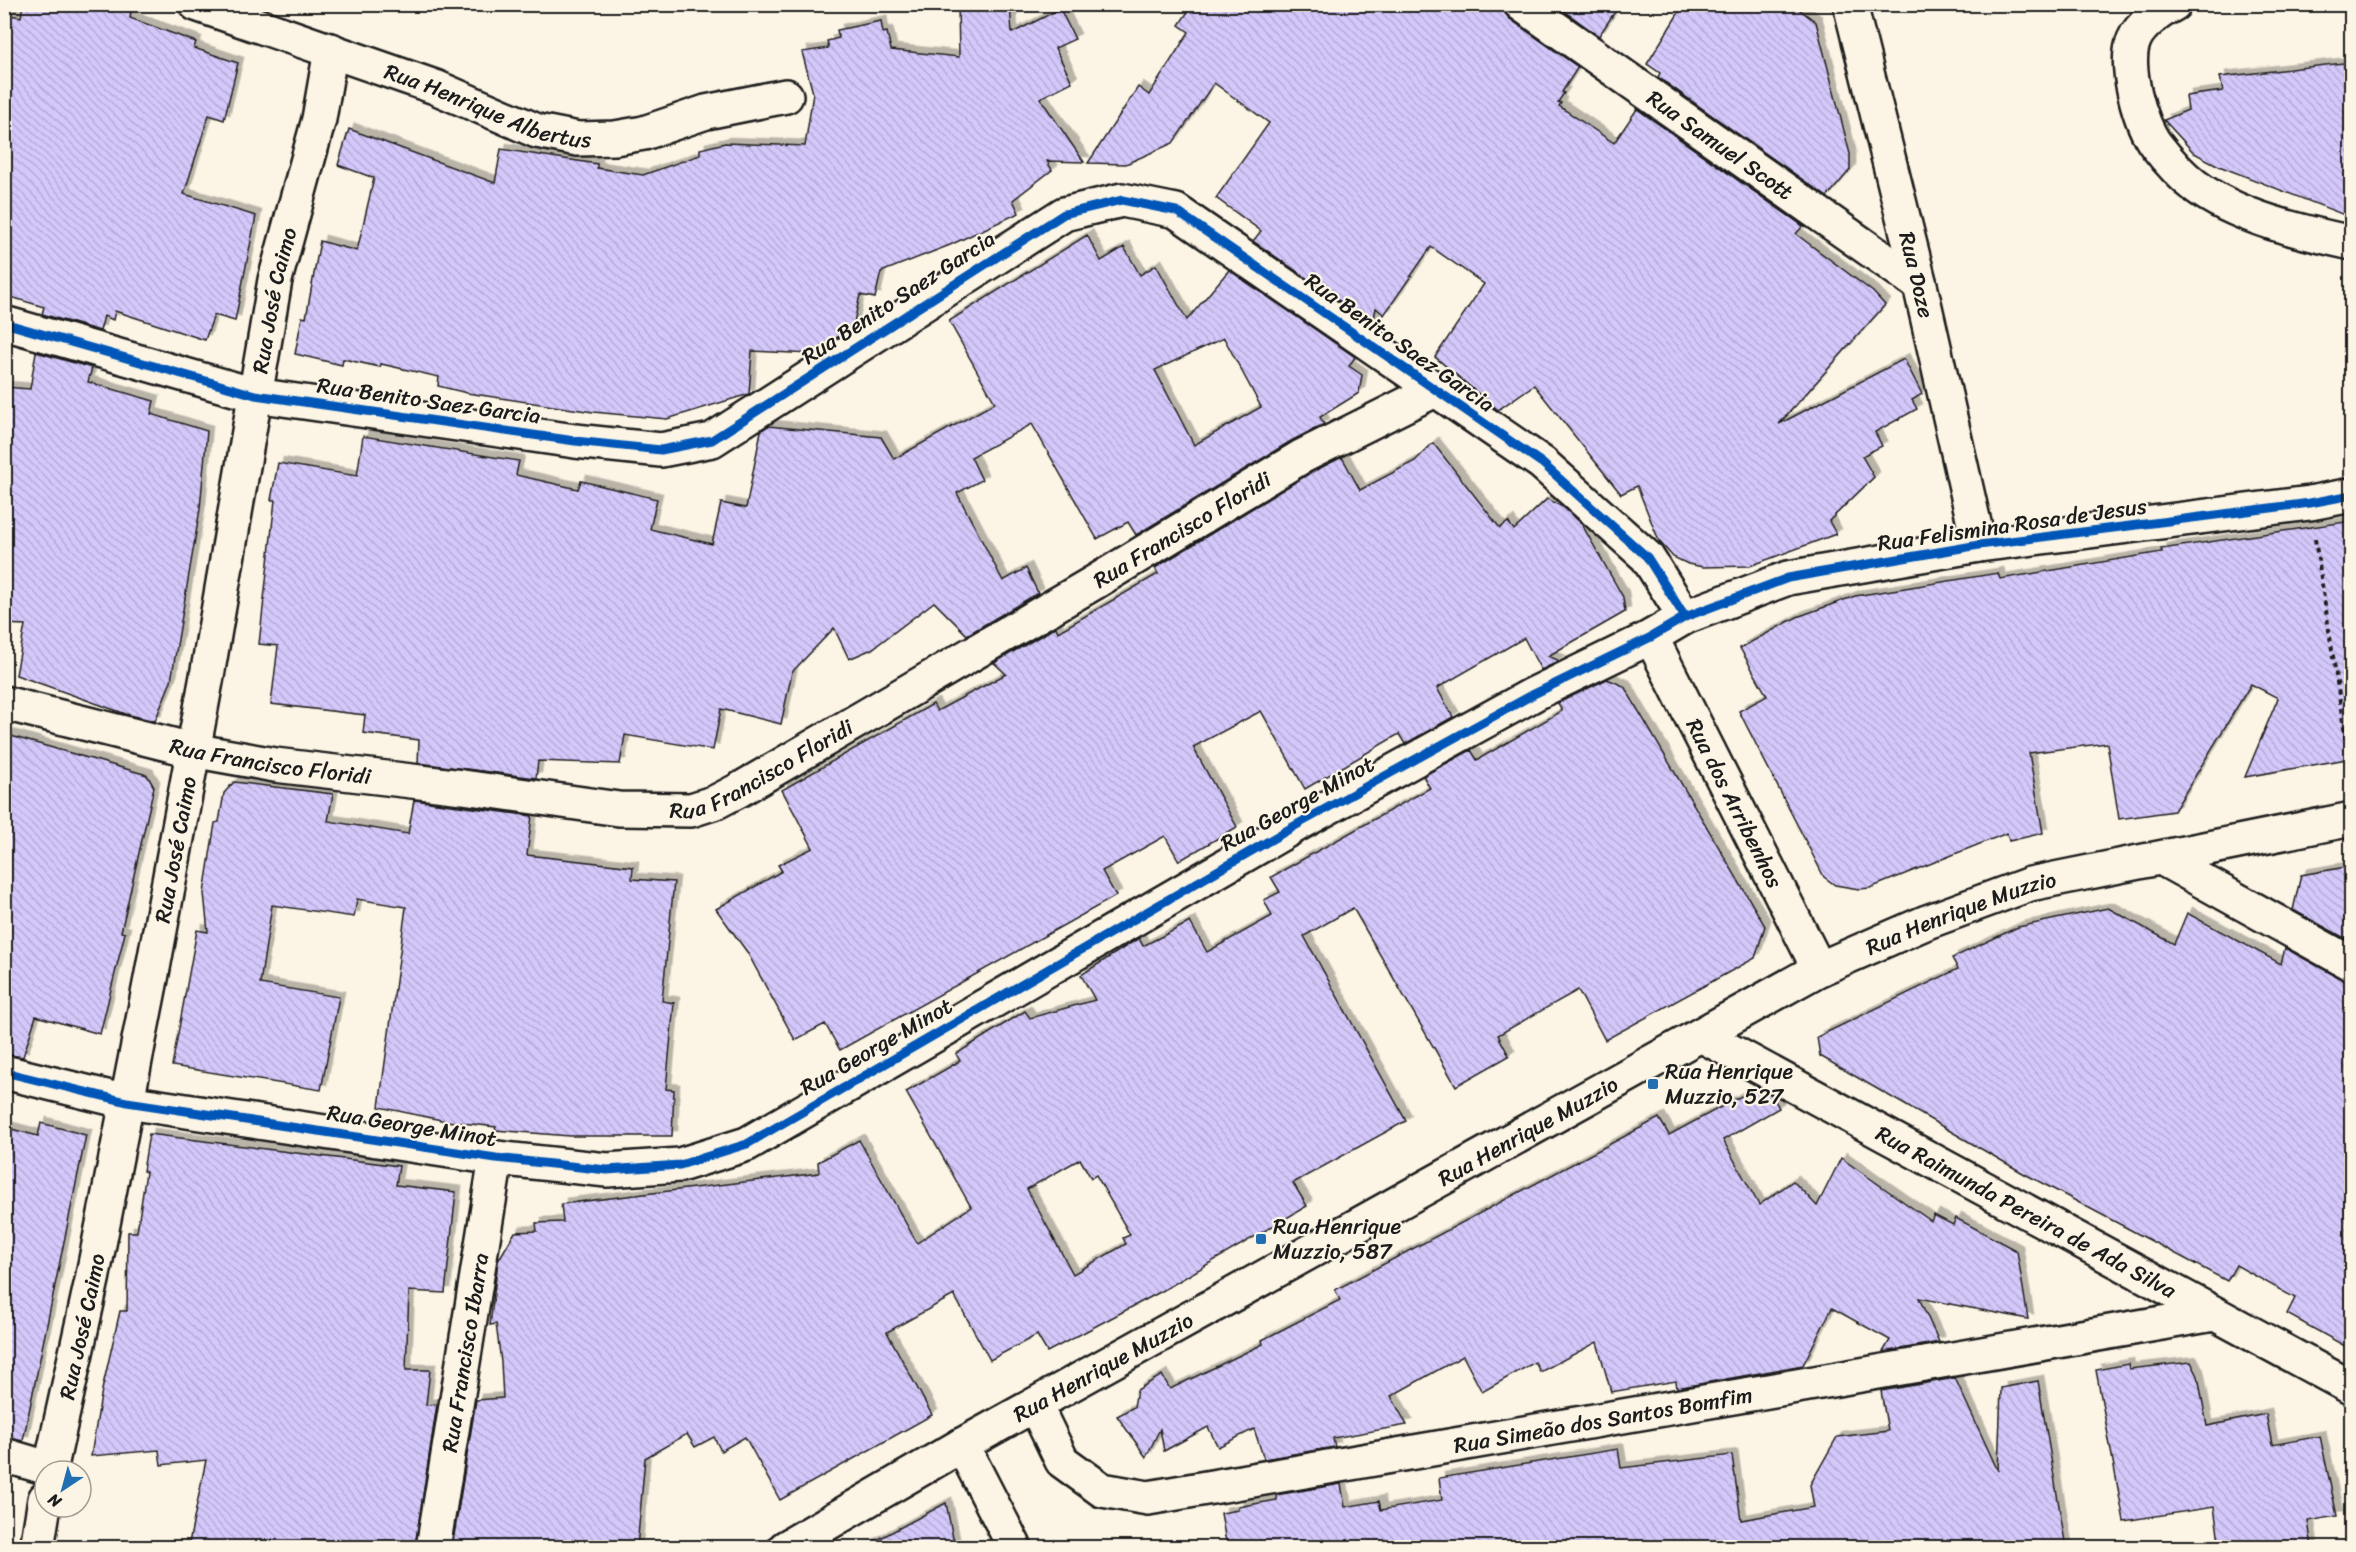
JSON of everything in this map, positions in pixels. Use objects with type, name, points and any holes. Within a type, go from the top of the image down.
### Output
[{"type":"street","name":"Rua Henrique Albertus","points":[[196,4],[435,87],[537,131],[578,139],[615,138],[644,133],[706,112],[786,96]]},
{"type":"street","name":"Rua Samuel Scott","points":[[1521,4],[1920,285]]},
{"type":"street","name":"Rua Doze","points":[[1850,4],[1920,285],[1979,545]]},
{"type":"street","points":[[2174,4],[2157,13],[2134,39],[2129,64],[2136,98],[2155,143],[2193,184],[2237,210],[2317,236],[2352,243]]},
{"type":"street","name":"Rua José Caimo","points":[[53,1459],[127,1102],[183,808],[275,280],[319,119],[331,50]]},
{"type":"street","name":"Rua Benito Saez Garcia","points":[[4,323],[255,395],[575,441],[661,450],[712,440],[1064,214],[1122,200],[1176,211],[1542,464],[1647,556],[1685,617]]},
{"type":"street","name":"Rua Francisco Floridi","points":[[4,703],[192,750],[275,765],[463,787],[619,810],[691,810],[716,802],[739,790],[1095,582],[1301,457],[1435,390]]},
{"type":"street","name":"Rua Felismina Rosa de Jesus","points":[[1685,617],[1788,578],[1979,545],[2310,503],[2352,495]]},
{"type":"street","name":"Rua George Minot","points":[[4,1072],[127,1102],[496,1158],[607,1170],[680,1165],[747,1144],[1298,824],[1534,694],[1651,637],[1685,617]]},
{"type":"street","name":"Rua dos Arribenhos","points":[[1651,637],[1819,969]]},
{"type":"street","name":"Rua Henrique Muzzio","points":[[784,1548],[1035,1405],[1819,969],[1928,921],[2030,885],[2352,819]]},
{"type":"street","points":[[2163,859],[2352,964]]},
{"type":"street","name":"Rua Raimunda Pereira de Ada Silva","points":[[1701,1035],[2352,1388]]},
{"type":"street","name":"Rua Francisco Ibarra","points":[[433,1548],[496,1158]]},
{"type":"street","name":"Rua Simeão dos Santos Bomfim","points":[[1035,1405],[1062,1461],[1102,1490],[1148,1498],[2214,1314]]},
{"type":"street","points":[[962,1446],[1015,1548]]},
{"type":"street","points":[[4,1455],[33,1471]]},
{"type":"street","name":"Rua José Caimo","points":[[37,1548],[42,1519]]},
{"type":"path","points":[[2310,503],[2352,780]]},
{"type":"building","points":[[23,4],[108,4],[131,11],[130,18],[196,42],[194,48],[238,63],[224,120],[209,115],[184,194],[256,216],[235,321],[214,315],[205,340],[115,311],[113,320],[104,316],[100,331],[42,314],[44,307],[4,295],[4,14],[21,17]]},
{"type":"building","points":[[958,4],[1010,4],[1012,33],[1060,9],[1075,39],[1055,48],[1072,82],[1040,98],[1084,162],[1047,161],[1052,170],[1013,200],[1019,213],[950,245],[881,272],[875,298],[860,295],[853,327],[812,354],[752,351],[749,394],[667,419],[593,412],[467,393],[438,386],[439,377],[381,364],[380,367],[343,359],[342,365],[295,354],[302,317],[306,318],[320,241],[357,251],[374,178],[338,165],[349,129],[495,183],[501,149],[597,164],[597,168],[643,175],[700,155],[700,149],[725,143],[805,146],[813,93],[802,52],[829,48],[827,41],[839,38],[837,30],[881,21],[883,33],[887,32],[891,50],[959,57]]},
{"type":"building","points":[[1193,4],[1503,4],[1504,12],[1510,19],[1578,67],[1562,92],[1564,93],[1558,102],[1561,103],[1559,106],[1614,143],[1637,109],[1803,226],[1796,234],[1873,292],[1885,305],[1779,424],[1904,359],[1922,394],[1912,400],[1917,409],[1875,432],[1882,446],[1862,456],[1874,477],[1829,521],[1836,534],[1750,566],[1703,567],[1688,564],[1673,557],[1659,541],[1637,486],[1621,494],[1534,385],[1498,410],[1435,357],[1484,284],[1431,247],[1384,315],[1376,308],[1373,324],[1253,241],[1261,231],[1216,198],[1269,123],[1214,83],[1173,143],[1126,164],[1088,163],[1138,87],[1149,95],[1189,32],[1179,25]]},
{"type":"building","points":[[1554,4],[1620,4],[1599,36]]},
{"type":"building","points":[[1684,4],[1792,4],[1816,22],[1850,154],[1850,170],[1827,197],[1658,77],[1660,73],[1647,64]]},
{"type":"building","points":[[2352,62],[2352,218],[2219,166],[2194,153],[2164,120],[2188,110],[2186,96],[2223,91],[2220,77]]},
{"type":"building","points":[[1087,235],[1101,261],[1124,247],[1140,275],[1156,265],[1187,320],[1229,270],[1355,357],[1349,366],[1362,375],[1359,393],[1320,417],[1324,424],[1291,441],[1136,535],[1128,522],[1097,539],[1032,424],[971,457],[982,480],[957,493],[1003,581],[1026,568],[1038,593],[967,635],[934,602],[872,649],[849,659],[834,628],[792,672],[781,724],[721,709],[713,750],[625,735],[620,764],[538,761],[536,778],[418,763],[419,740],[363,733],[365,715],[271,704],[278,646],[259,644],[275,500],[271,500],[278,463],[357,476],[363,436],[519,461],[516,475],[578,489],[581,481],[657,499],[650,529],[712,544],[721,503],[746,508],[761,431],[768,426],[881,437],[894,459],[995,403],[949,321]],"holes":[[[1224,338],[1261,407],[1194,445],[1155,370]]]},
{"type":"building","points":[[36,352],[92,368],[88,382],[154,401],[151,414],[207,431],[200,509],[171,681],[155,721],[126,714],[16,675],[25,625],[4,624],[4,387],[30,389]]},
{"type":"building","points":[[1433,443],[1500,528],[1508,522],[1514,530],[1547,499],[1563,507],[1581,523],[1623,597],[1625,612],[1548,656],[1560,661],[1541,670],[1524,638],[1437,688],[1453,717],[1405,744],[1399,734],[1305,789],[1261,711],[1193,747],[1237,827],[1179,861],[1165,836],[1102,871],[1116,896],[840,1050],[825,1024],[795,1040],[747,952],[716,909],[782,871],[778,865],[813,848],[782,790],[933,704],[937,711],[1006,674],[994,663],[1056,627],[1058,632],[1158,574],[1155,568],[1310,473],[1342,457],[1360,490],[1415,461]]},
{"type":"building","points":[[2352,521],[2352,758],[2245,777],[2278,698],[2251,684],[2174,811],[2119,819],[2107,743],[2029,753],[2043,833],[2009,841],[2007,833],[1870,888],[1859,889],[1835,885],[1824,877],[1739,711],[1767,696],[1740,648],[1797,617],[1855,596],[1998,573],[2000,579],[2162,552],[2161,549]]},
{"type":"building","points":[[1607,679],[1624,686],[1765,926],[1755,958],[1605,1040],[1578,990],[1498,1035],[1509,1056],[1456,1086],[1353,908],[1304,936],[1406,1121],[1293,1183],[1307,1206],[1162,1291],[1047,1352],[1037,1335],[990,1360],[954,1295],[887,1332],[932,1415],[780,1500],[745,1437],[721,1451],[714,1437],[695,1447],[687,1434],[645,1458],[637,1548],[452,1548],[476,1400],[503,1398],[496,1324],[490,1325],[498,1261],[515,1232],[537,1231],[536,1223],[563,1222],[561,1204],[819,1173],[818,1162],[859,1140],[917,1243],[971,1207],[906,1092],[960,1061],[956,1054],[1025,1011],[1030,1018],[1095,1000],[1081,975],[1139,938],[1143,946],[1190,922],[1207,952],[1272,916],[1264,900],[1280,892],[1271,877],[1430,788],[1423,776],[1471,750],[1477,760],[1562,711],[1558,703]],"holes":[[[1080,1159],[1091,1178],[1096,1175],[1130,1235],[1123,1238],[1126,1244],[1073,1274],[1027,1189]]]},
{"type":"building","points":[[4,734],[147,775],[154,787],[121,932],[125,933],[100,1034],[36,1016],[23,1057],[4,1054]]},
{"type":"building","points":[[234,782],[333,794],[328,821],[408,834],[414,800],[532,816],[527,855],[633,867],[632,879],[674,882],[662,1001],[674,1003],[666,1089],[674,1090],[672,1136],[570,1136],[495,1130],[496,1127],[446,1121],[379,1107],[406,907],[357,899],[354,917],[272,905],[260,984],[339,997],[321,1090],[172,1066],[197,930],[208,932],[204,893],[215,823],[219,822],[224,793]]},
{"type":"building","points":[[2352,866],[2352,942],[2293,910],[2301,875]]},
{"type":"building","points":[[2108,908],[2174,944],[2187,913],[2281,964],[2285,948],[2352,983],[2352,1350],[2287,1314],[2295,1298],[2236,1265],[2227,1281],[2023,1173],[1820,1056],[1817,1037],[1958,969],[1952,958],[2018,927]]},
{"type":"building","points":[[1758,1087],[1772,1095],[1779,1108],[1723,1140],[1759,1205],[1793,1181],[1817,1206],[1841,1158],[1931,1221],[1934,1215],[1953,1225],[1956,1218],[2017,1251],[2028,1319],[1919,1298],[1939,1342],[1883,1352],[1890,1340],[1832,1308],[1803,1365],[1677,1388],[1676,1381],[1611,1392],[1597,1342],[1540,1372],[1535,1362],[1482,1392],[1463,1356],[1391,1396],[1407,1425],[1333,1438],[1335,1447],[1264,1459],[1254,1429],[1218,1447],[1208,1427],[1164,1451],[1160,1429],[1146,1457],[1117,1416],[1134,1407],[1137,1390],[1162,1375],[1170,1389],[1263,1344],[1262,1340],[1340,1300],[1335,1290],[1659,1118],[1669,1135]]},
{"type":"building","points":[[41,1123],[86,1135],[23,1441],[4,1437],[4,1127],[38,1136]]},
{"type":"building","points":[[149,1134],[399,1166],[396,1185],[456,1192],[445,1293],[409,1291],[406,1370],[430,1370],[426,1405],[437,1404],[415,1548],[320,1540],[318,1548],[188,1548],[206,1460],[161,1465],[159,1450],[91,1456],[102,1390],[120,1311],[127,1311],[128,1232],[137,1232]]},
{"type":"building","points":[[2191,1362],[2198,1376],[2207,1426],[2266,1414],[2272,1445],[2320,1436],[2337,1516],[2308,1521],[2312,1548],[2220,1548],[2214,1507],[2124,1521],[2096,1370],[2128,1364],[2129,1369]]},
{"type":"building","points":[[1955,1378],[1998,1471],[2001,1388],[2038,1381],[2066,1548],[1227,1548],[1221,1513],[1238,1510],[1238,1507],[1277,1500],[1276,1495],[1341,1484],[1345,1507],[1379,1501],[1381,1510],[1442,1500],[1439,1478],[1618,1449],[1621,1468],[1732,1455],[1741,1520],[1814,1507],[1810,1485],[1837,1437],[1888,1431],[1881,1391]]},
{"type":"building","points":[[946,1503],[955,1548],[862,1548]]},
{"type":"cycle path","points":[[4,323],[255,395],[575,441],[661,450],[712,440],[1064,214],[1122,200],[1176,211],[1542,463],[1647,557],[1685,617]]},
{"type":"cycle path","points":[[4,1072],[127,1102],[496,1158],[607,1170],[680,1165],[747,1144],[1298,824],[1534,694],[1651,637],[1685,617],[1788,578],[1979,545],[2310,503],[2352,495]]},
{"type":"place","name":"Rua Henrique Muzzio, 527","points":[[1653,1084]]},
{"type":"place","name":"Rua Henrique Muzzio, 587","points":[[1261,1239]]}]
